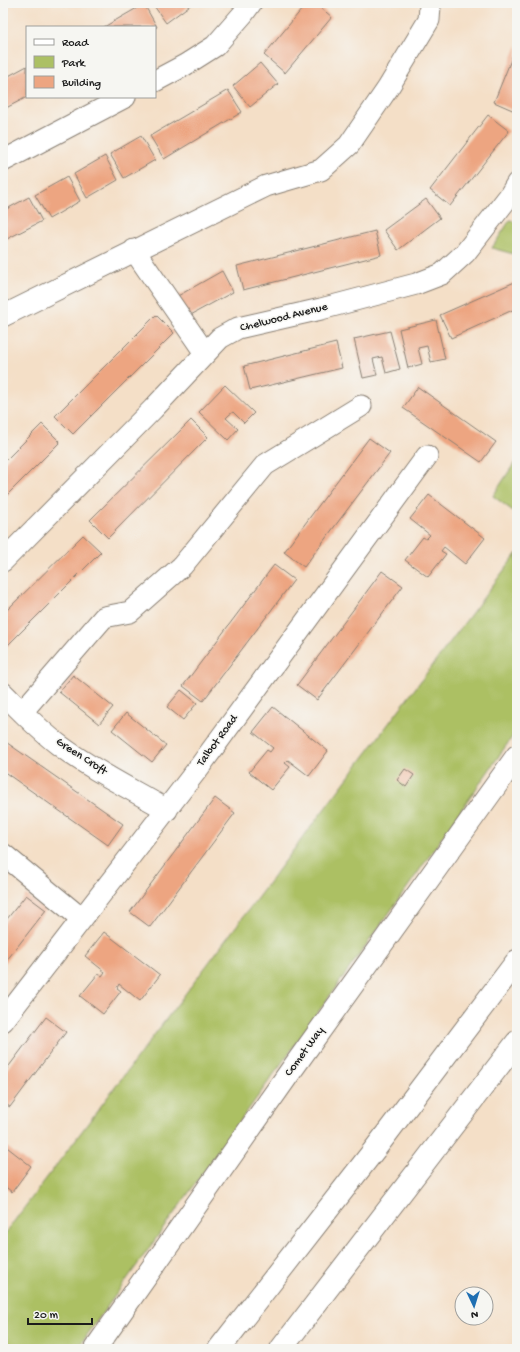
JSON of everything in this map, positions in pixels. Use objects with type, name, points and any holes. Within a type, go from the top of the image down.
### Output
[{"type":"main road","name":"Comet Way","points":[[95,1349],[290,1072],[517,756]]},
{"type":"main road","points":[[220,1349],[375,1149],[517,960]]},
{"type":"main road","points":[[282,1349],[517,1042]]},
{"type":"street","points":[[3,316],[266,186],[321,170],[349,145],[388,88],[429,20],[429,3]]},
{"type":"street","points":[[156,80],[185,65],[215,46],[242,7]]},
{"type":"street","points":[[3,161],[123,98]]},
{"type":"street","name":"Chelwood Avenue","points":[[3,561],[153,409],[220,338],[238,328],[322,309],[416,284],[442,274],[466,253],[510,195],[517,183]]},
{"type":"street","points":[[134,250],[205,354]]},
{"type":"street","points":[[22,712],[104,617],[130,612],[182,566],[265,465],[362,406]]},
{"type":"street","name":"Talbot Road","points":[[3,1022],[167,810],[427,456]]},
{"type":"street","name":"Green Croft","points":[[3,693],[59,745],[81,760],[167,810]]},
{"type":"street","points":[[3,854],[82,919]]},
{"type":"green space","points":[[510,220],[517,223],[517,255],[492,248]]},
{"type":"green space","points":[[517,459],[517,514],[493,496]]},
{"type":"green space","points":[[517,553],[517,730],[412,881],[77,1349],[3,1349],[3,1236]]},
{"type":"building","points":[[152,3],[193,3],[166,23]]},
{"type":"building","points":[[307,3],[315,3],[332,17],[285,73],[264,55]]},
{"type":"building","points":[[144,4],[157,27],[156,26],[106,26]]},
{"type":"building","points":[[517,45],[517,112],[494,102]]},
{"type":"building","points":[[260,63],[278,84],[250,107],[233,86]]},
{"type":"building","points":[[26,67],[26,98],[6,108],[3,102],[3,79]]},
{"type":"building","points":[[228,90],[242,112],[164,159],[150,136]]},
{"type":"building","points":[[488,115],[509,131],[450,206],[430,190]]},
{"type":"building","points":[[141,136],[155,160],[124,178],[110,154]]},
{"type":"building","points":[[105,156],[118,180],[87,198],[74,174]]},
{"type":"building","points":[[67,177],[80,201],[49,219],[35,195]]},
{"type":"building","points":[[29,197],[42,221],[3,241],[3,211]]},
{"type":"building","points":[[426,199],[440,218],[398,250],[384,230]]},
{"type":"building","points":[[375,231],[381,255],[243,290],[237,266]]},
{"type":"building","points":[[222,271],[233,292],[187,317],[176,297]]},
{"type":"building","points":[[517,281],[517,308],[451,338],[440,315]]},
{"type":"building","points":[[156,315],[174,333],[73,434],[55,416]]},
{"type":"building","points":[[436,320],[445,359],[431,362],[427,346],[418,348],[422,364],[408,368],[399,329]]},
{"type":"building","points":[[390,331],[400,369],[386,373],[382,357],[373,359],[377,375],[363,378],[354,339]]},
{"type":"building","points":[[336,343],[342,368],[250,390],[244,366]]},
{"type":"building","points":[[225,385],[254,413],[244,423],[233,412],[226,418],[238,429],[228,440],[199,412]]},
{"type":"building","points":[[418,387],[496,442],[481,462],[403,408]]},
{"type":"building","points":[[191,420],[208,437],[108,538],[90,520]]},
{"type":"building","points":[[42,424],[60,442],[3,499],[3,463]]},
{"type":"building","points":[[369,438],[390,453],[304,567],[284,552]]},
{"type":"building","points":[[429,495],[485,538],[465,564],[444,547],[441,551],[446,554],[428,577],[405,560],[423,537],[426,539],[430,535],[410,519]]},
{"type":"building","points":[[83,535],[101,552],[3,650],[3,614]]},
{"type":"building","points":[[274,565],[294,580],[203,701],[183,686]]},
{"type":"building","points":[[382,571],[403,586],[317,700],[297,685]]},
{"type":"building","points":[[73,675],[113,707],[99,724],[59,692]]},
{"type":"building","points":[[181,690],[197,703],[183,720],[167,707]]},
{"type":"building","points":[[273,707],[328,751],[309,776],[288,760],[285,763],[290,767],[271,790],[249,772],[267,750],[270,752],[273,748],[253,732]]},
{"type":"building","points":[[126,713],[166,745],[152,762],[112,730]]},
{"type":"building","points":[[3,740],[123,824],[108,845],[3,771]]},
{"type":"building","points":[[405,769],[414,775],[406,787],[397,780]]},
{"type":"building","points":[[215,798],[235,813],[150,927],[130,912]]},
{"type":"building","points":[[26,895],[46,910],[3,965],[3,924]]},
{"type":"building","points":[[104,932],[160,975],[140,1001],[119,984],[117,988],[121,991],[103,1014],[80,996],[98,974],[102,976],[105,972],[85,956]]},
{"type":"building","points":[[46,1017],[66,1032],[10,1107],[3,1103],[3,1074]]},
{"type":"building","points":[[3,1144],[31,1166],[12,1192],[3,1185]]}]
